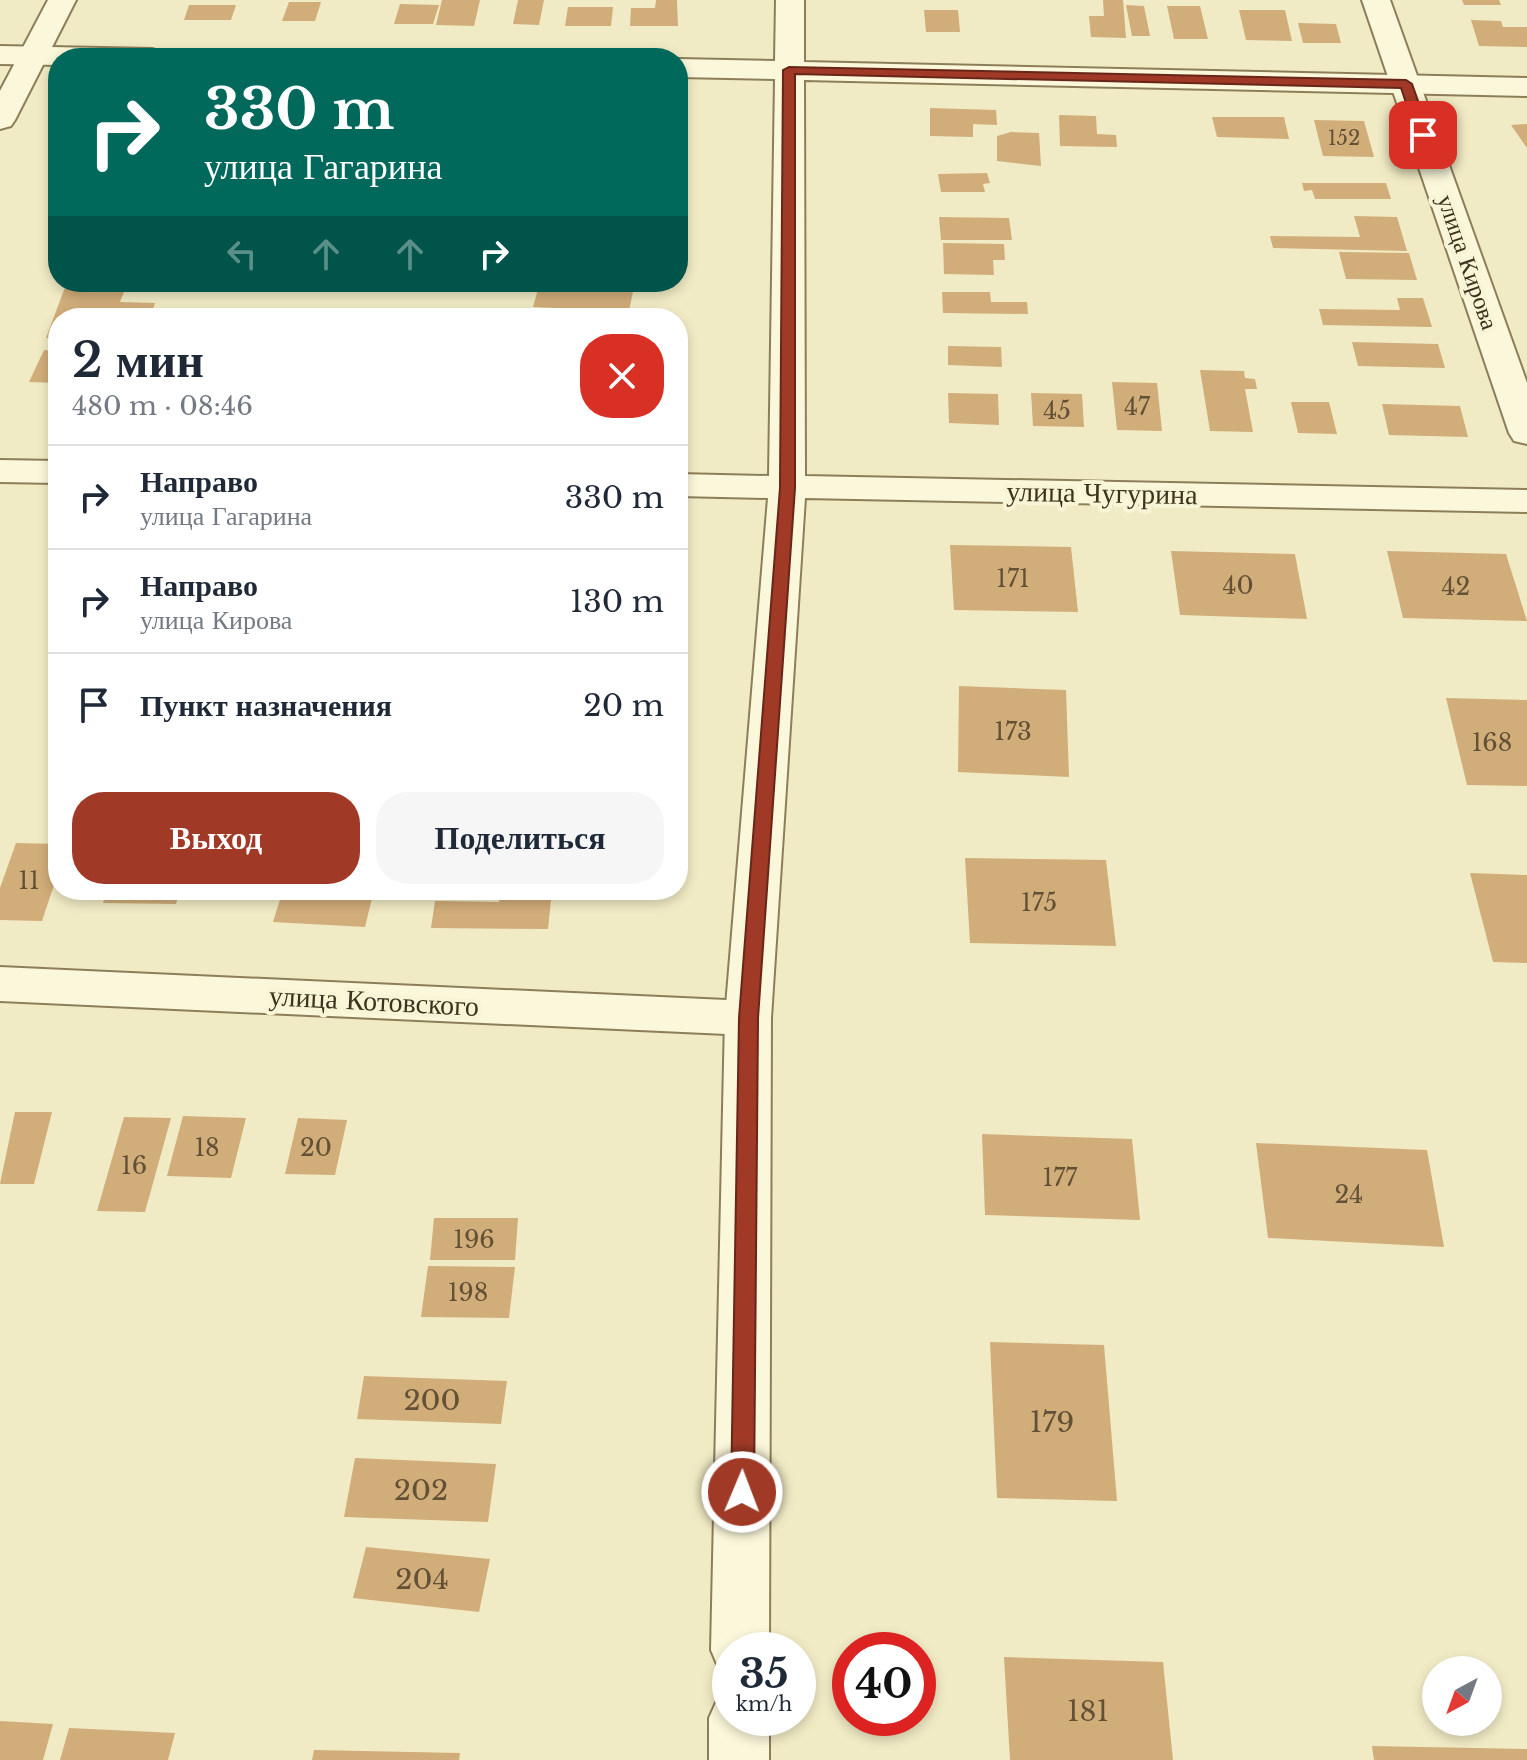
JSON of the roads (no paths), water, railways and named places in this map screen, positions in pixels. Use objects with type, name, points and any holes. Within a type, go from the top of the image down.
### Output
[{"type":"street","points":[[0,120],[62,0]]},
{"type":"street","points":[[740,1632],[748,1018],[787,488],[790,0]]},
{"type":"street","name":"улица Кирова","points":[[1376,0],[1527,433]]},
{"type":"street","points":[[0,55],[48,56]]},
{"type":"street","points":[[688,68],[1527,87]]},
{"type":"street","points":[[0,471],[48,472]]},
{"type":"street","name":"улица Чугурина","points":[[688,485],[1527,501]]},
{"type":"street","name":"улица Котовского","points":[[0,984],[748,1018]]},
{"type":"street","points":[[739,1736],[739,1760]]}]
